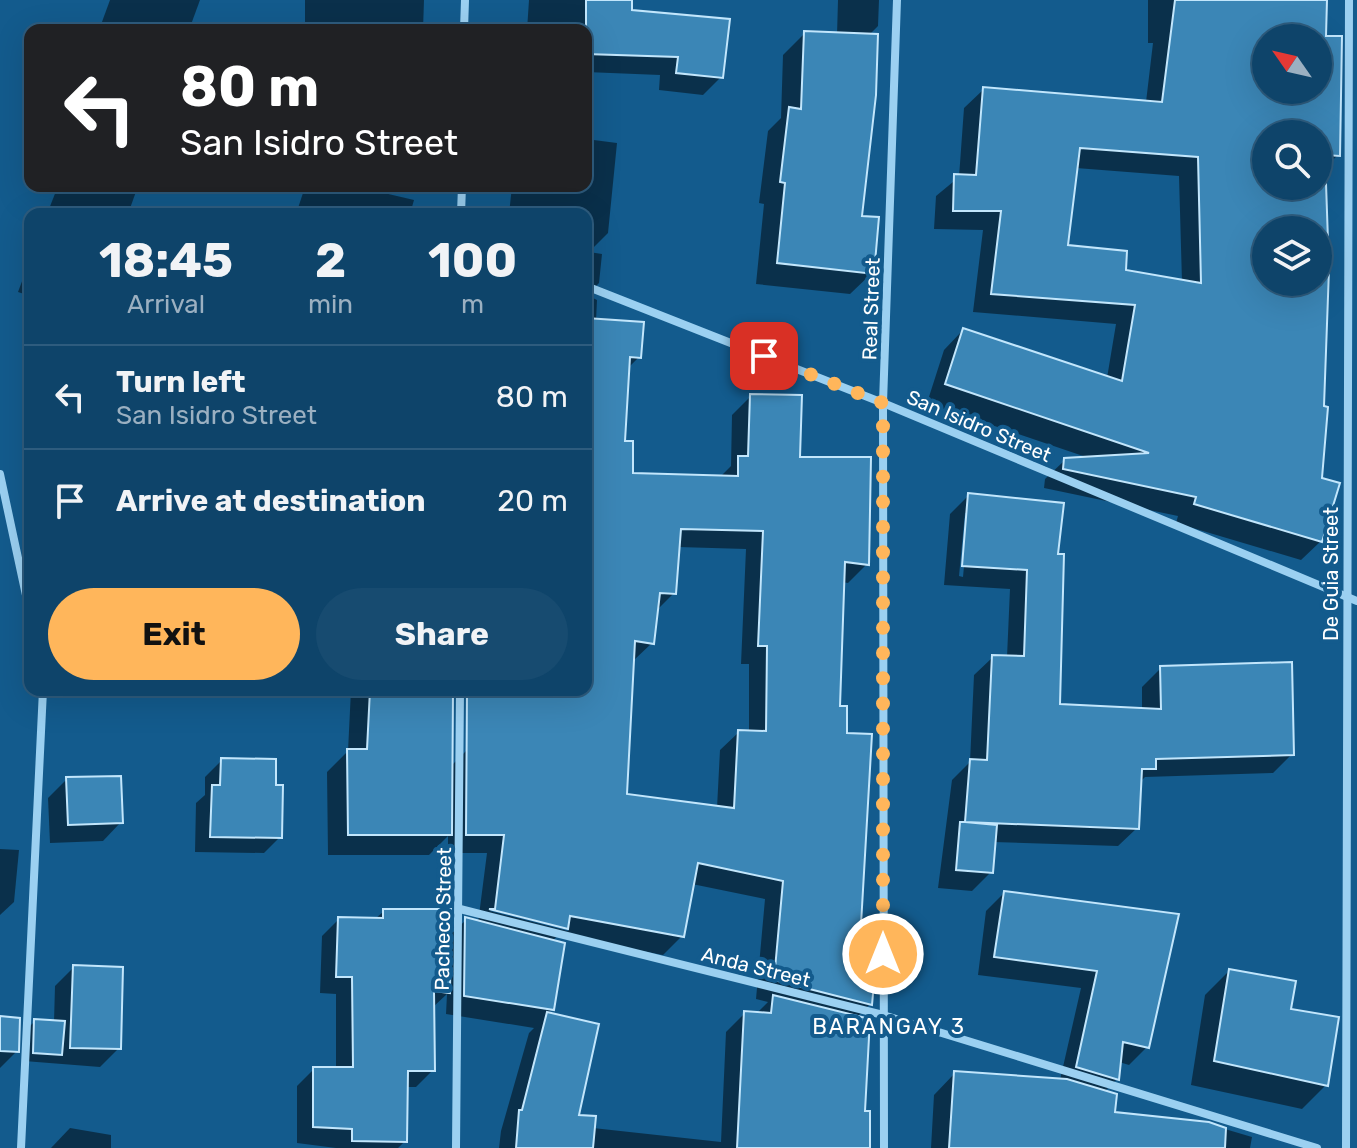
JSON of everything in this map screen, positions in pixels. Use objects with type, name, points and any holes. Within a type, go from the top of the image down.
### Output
[{"type":"street","points":[[464,24],[465,0]]},
{"type":"street","name":"Real Street","points":[[884,1148],[883,403],[897,0]]},
{"type":"street","name":"De Guia Street","points":[[1346,1148],[1349,0]]},
{"type":"street","name":"San Isidro Street","points":[[592,288],[883,403],[1357,601]]},
{"type":"street","points":[[0,474],[24,586]]},
{"type":"street","points":[[21,1148],[43,696]]},
{"type":"street","name":"Pacheco Street","points":[[456,1148],[460,696]]},
{"type":"street","name":"Anda Street","points":[[460,909],[883,1015],[1317,1148]]},
{"type":"building","points":[[586,0],[632,0],[632,10],[730,19],[723,78],[676,73],[678,57],[592,54],[592,24],[586,24]]},
{"type":"building","points":[[1175,0],[1327,0],[1326,24],[1252,24],[1252,104],[1332,104],[1332,36],[1342,36],[1340,156],[1332,155],[1332,120],[1252,120],[1252,200],[1327,200],[1327,216],[1252,216],[1252,296],[1328,296],[1324,406],[1328,407],[1322,478],[1340,483],[1322,542],[1194,504],[1196,497],[1063,469],[1064,458],[1149,453],[945,384],[963,328],[1122,381],[1135,305],[991,294],[1001,211],[953,211],[954,174],[976,175],[983,87],[1162,102]],"holes":[[[1080,148],[1198,157],[1201,283],[1126,270],[1127,251],[1068,245]]]},
{"type":"building","points":[[804,31],[878,34],[876,95],[862,216],[879,217],[874,274],[777,263],[785,183],[780,182],[789,107],[801,109]]},
{"type":"building","points":[[592,318],[644,322],[641,358],[630,357],[625,441],[633,441],[633,473],[738,476],[738,456],[748,456],[750,394],[802,395],[800,457],[871,457],[869,565],[845,562],[840,706],[847,706],[847,733],[872,734],[859,959],[876,960],[872,1005],[774,980],[783,881],[698,863],[684,937],[570,916],[568,929],[489,909],[495,909],[504,835],[466,835],[467,696],[592,696]],"holes":[[[681,529],[763,531],[758,646],[767,646],[766,731],[738,730],[734,808],[627,794],[635,641],[654,644],[660,593],[676,594]]]},
{"type":"building","points":[[968,493],[1064,503],[1058,554],[1064,554],[1060,704],[1161,709],[1160,666],[1292,662],[1294,755],[1156,759],[1156,769],[1142,769],[1139,829],[965,822],[970,759],[987,760],[992,655],[1024,656],[1027,570],[962,566]]},
{"type":"building","points":[[370,696],[453,696],[452,835],[348,835],[347,749],[367,749]]},
{"type":"building","points":[[221,758],[276,759],[276,785],[283,785],[282,838],[210,837],[212,785],[220,785]]},
{"type":"building","points":[[121,776],[123,823],[68,825],[66,777]]},
{"type":"building","points":[[960,822],[997,825],[993,873],[956,870]]},
{"type":"building","points":[[1004,891],[1179,914],[1149,1048],[1123,1042],[1119,1080],[1076,1067],[1097,971],[994,957]]},
{"type":"building","points":[[383,909],[451,909],[450,993],[434,991],[435,1071],[408,1071],[407,1142],[352,1141],[352,1129],[313,1127],[313,1067],[353,1067],[352,977],[336,977],[338,917],[383,918]]},
{"type":"building","points":[[465,917],[565,943],[554,1010],[464,996]]},
{"type":"building","points":[[73,965],[123,967],[121,1049],[70,1048]]},
{"type":"building","points":[[1229,969],[1296,981],[1291,1009],[1339,1017],[1328,1086],[1214,1061]]},
{"type":"building","points":[[773,995],[870,1019],[865,1111],[870,1111],[870,1148],[737,1148],[744,1011],[771,1013]]},
{"type":"building","points":[[547,1012],[599,1024],[579,1115],[596,1116],[593,1148],[516,1148],[519,1110],[522,1110]]},
{"type":"building","points":[[0,1016],[20,1018],[19,1052],[0,1051]]},
{"type":"building","points":[[34,1019],[65,1021],[62,1055],[33,1053]]},
{"type":"building","points":[[954,1071],[1067,1079],[1117,1094],[1115,1112],[1209,1122],[1226,1128],[1225,1148],[949,1148]]},
{"type":"district","name":"BARANGAY 3","points":[[889,1026]]},
{"type":"route","points":[[764,356],[883,403],[883,954]]}]
